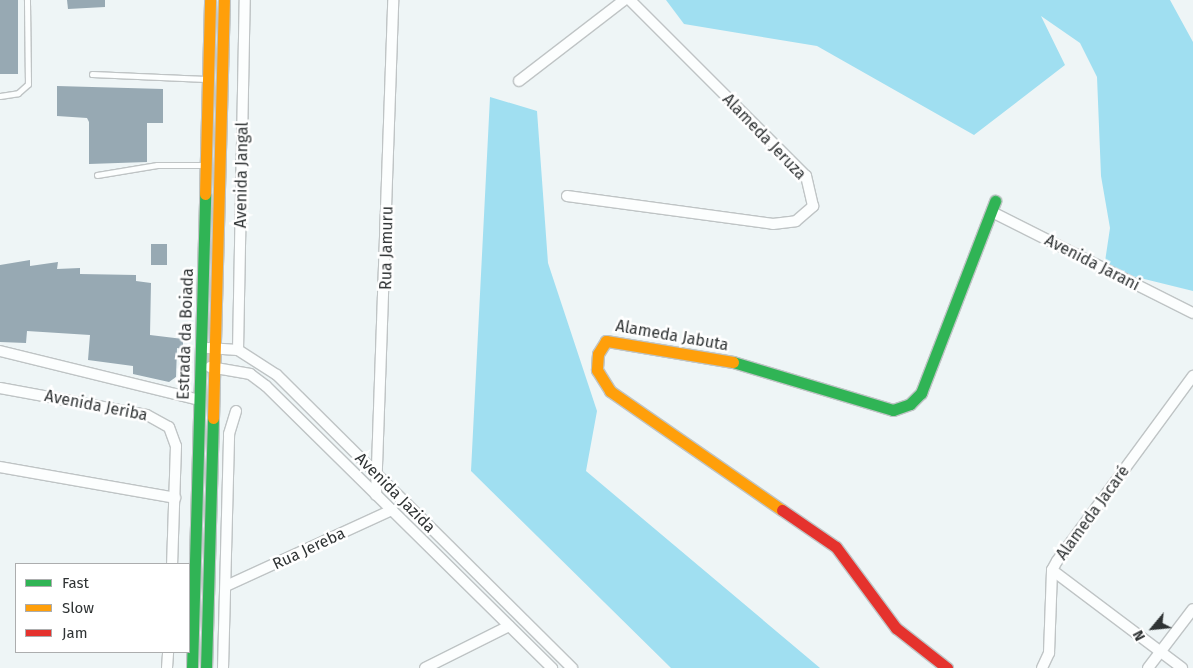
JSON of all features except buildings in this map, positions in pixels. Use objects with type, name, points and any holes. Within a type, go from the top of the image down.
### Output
[{"type":"main road","name":"Estrada da Boiada","points":[[192,668],[210,0]]},
{"type":"main road","name":"Estrada da Boiada","points":[[206,668],[224,0]]},
{"type":"main road","name":"Alameda Jabuta","points":[[947,668],[896,628],[836,547],[610,391],[598,370],[598,354],[606,341],[686,351],[774,372],[893,410],[900,408],[921,393],[996,201]]},
{"type":"street","name":"Avenida Jangal","points":[[238,350],[245,0]]},
{"type":"street","name":"Rua Jamuru","points":[[376,495],[379,478],[393,0]]},
{"type":"street","points":[[519,80],[624,0]]},
{"type":"street","name":"Alameda Jeruza","points":[[567,196],[773,224],[796,221],[812,206],[806,176],[630,0]]},
{"type":"street","name":"Avenida Jarani","points":[[992,212],[1193,313]]},
{"type":"street","name":"Avenida Jazida","points":[[202,348],[238,350],[277,374],[379,478],[572,668]]},
{"type":"street","points":[[0,350],[200,400]]},
{"type":"street","name":"Avenida Jazida","points":[[201,368],[215,367],[250,374],[266,386],[552,668]]},
{"type":"street","name":"Alameda Jacaré","points":[[1042,668],[1049,653],[1052,570],[1193,376]]},
{"type":"street","name":"Avenida Jeriba","points":[[0,388],[153,417],[169,427],[176,446],[175,498]]},
{"type":"street","points":[[223,668],[229,434],[236,411]]},
{"type":"street","points":[[0,467],[175,498],[172,563]]},
{"type":"street","name":"Rua Jereba","points":[[226,586],[392,510]]},
{"type":"street","points":[[1052,570],[1182,668]]},
{"type":"street","points":[[1148,668],[1193,609]]},
{"type":"street","points":[[425,668],[510,626],[509,616],[520,616]]},
{"type":"street","points":[[167,668],[168,653]]},
{"type":"lane","points":[[0,96],[18,93],[28,84],[27,0]]},
{"type":"lane","points":[[92,74],[209,79]]},
{"type":"lane","points":[[97,175],[157,165],[205,165]]},
{"type":"shaded area","points":[[666,0],[1170,0],[1193,42],[1193,291],[1120,273],[1103,275],[1110,228],[1101,176],[1097,77],[1080,43],[1041,16],[1065,65],[974,135],[817,46],[684,24]]},
{"type":"shaded area","points":[[490,97],[537,111],[548,263],[597,411],[586,471],[820,668],[671,668],[471,471]]},
{"type":"traffic: fast","points":[[192,668],[205,194]]},
{"type":"traffic: fast","points":[[733,362],[893,410],[910,404],[921,393],[995,201]]},
{"type":"traffic: fast","points":[[206,668],[213,418]]},
{"type":"traffic: slow","points":[[205,194],[210,0]]},
{"type":"traffic: slow","points":[[213,418],[224,0]]},
{"type":"traffic: slow","points":[[733,362],[606,341],[598,354],[597,370],[610,391],[782,510]]},
{"type":"traffic: jam","points":[[782,510],[836,547],[896,628],[947,668]]}]
